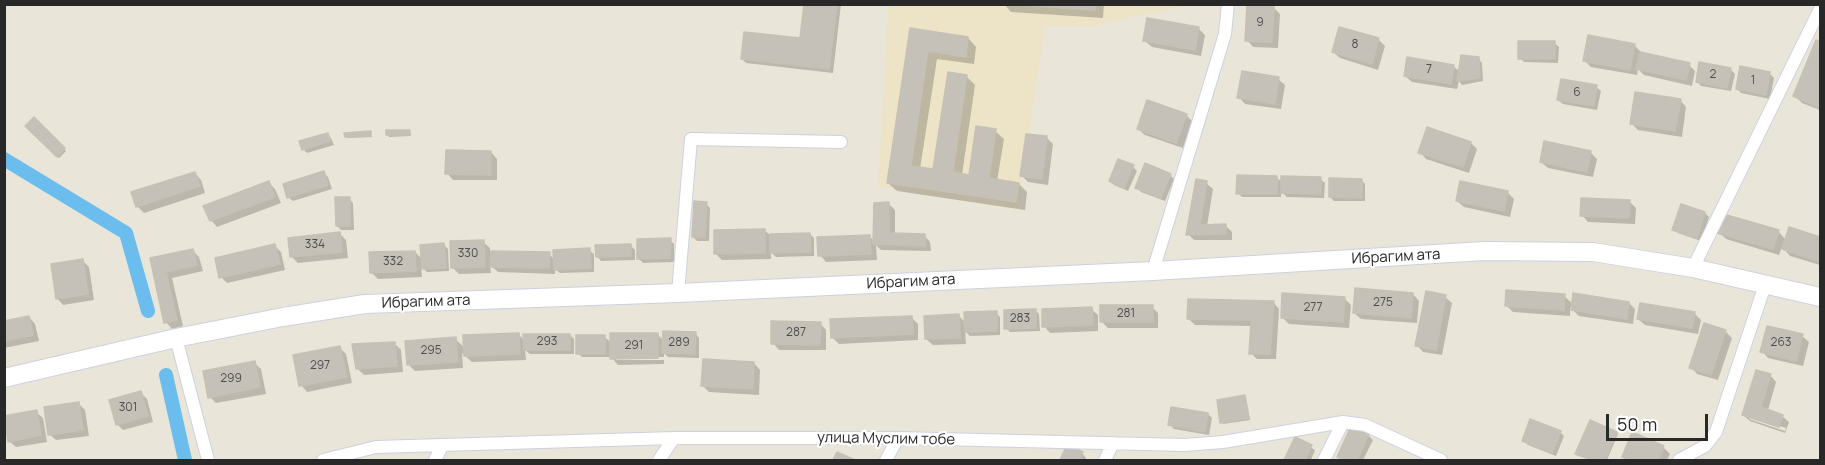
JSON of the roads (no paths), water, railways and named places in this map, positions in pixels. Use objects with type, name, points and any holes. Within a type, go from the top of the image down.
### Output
[{"type":"street","points":[[1153,271],[1225,34],[1228,4]]},
{"type":"street","points":[[1693,268],[1821,9]]},
{"type":"street","points":[[678,293],[691,139],[841,142]]},
{"type":"street","name":"Ибрагим ата","points":[[4,378],[176,338],[365,304],[678,293],[1153,271],[1484,251],[1593,252],[1693,268],[1821,297]]},
{"type":"street","points":[[1679,460],[1705,446],[1716,432],[1765,285]]},
{"type":"street","points":[[176,338],[208,460]]},
{"type":"street","points":[[1324,460],[1343,422]]},
{"type":"street","name":"улица Муслим тобе","points":[[323,460],[376,447],[674,438],[898,438],[1185,446],[1343,422],[1365,425],[1441,460]]},
{"type":"street","points":[[659,460],[674,438]]},
{"type":"street","points":[[886,460],[898,438]]},
{"type":"street","points":[[1105,460],[1113,443]]},
{"type":"street","points":[[435,460],[442,446]]},
{"type":"waterway","points":[[4,159],[126,233],[148,311]]},
{"type":"waterway","points":[[166,375],[185,460]]}]
